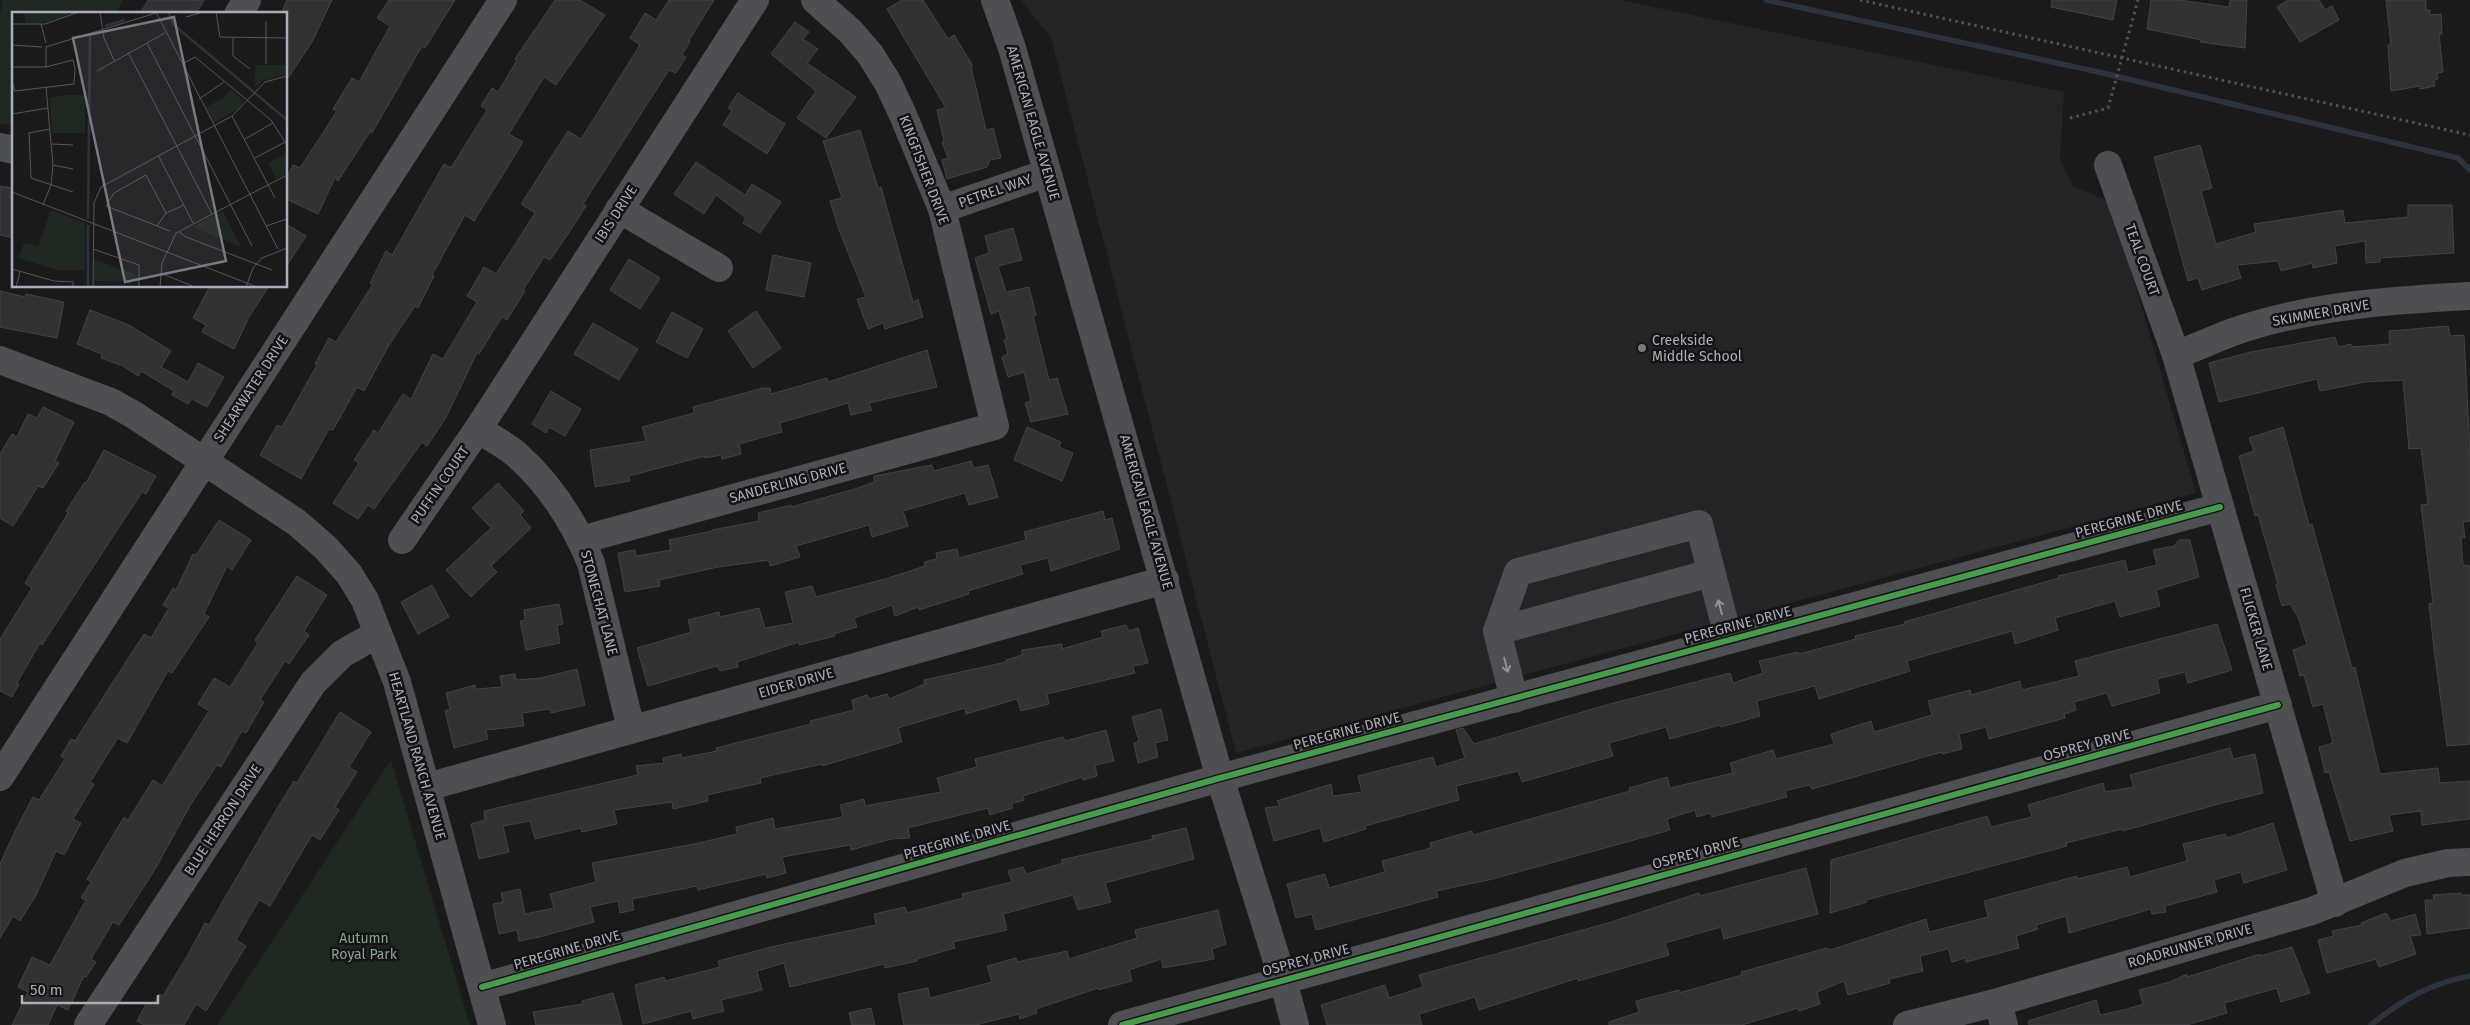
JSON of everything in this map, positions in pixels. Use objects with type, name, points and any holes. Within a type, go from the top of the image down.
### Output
[{"type":"street","points":[[239,12],[247,0]]},
{"type":"street","name":"SHEARWATER DRIVE","points":[[0,777],[502,0]]},
{"type":"street","name":"IBIS DRIVE","points":[[478,429],[755,0]]},
{"type":"street","name":"KINGFISHER DRIVE","points":[[815,0],[850,31],[870,54],[888,83],[942,209],[995,426]]},
{"type":"street","name":"AMERICAN EAGLE AVENUE","points":[[995,0],[1010,40],[1220,778],[1283,980],[1295,1025]]},
{"type":"street","name":"TEAL COURT","points":[[2108,164],[2176,355]]},
{"type":"street","name":"PETREL WAY","points":[[942,209],[1048,173]]},
{"type":"street","points":[[620,209],[719,268]]},
{"type":"street","name":"SKIMMER DRIVE","points":[[2176,355],[2234,332],[2283,319],[2382,302],[2470,296]]},
{"type":"street","name":"FLICKER LANE","points":[[2176,355],[2335,903]]},
{"type":"street","name":"HEARTLAND RANCH AVENUE","points":[[3,366],[112,402],[205,460],[296,522],[326,548],[349,574],[365,600],[397,682],[492,1025]]},
{"type":"street","name":"SANDERLING DRIVE","points":[[582,540],[995,426]]},
{"type":"street","name":"PUFFIN COURT","points":[[402,540],[478,429]]},
{"type":"street","name":"STONECHAT LANE","points":[[478,429],[516,454],[541,478],[560,502],[582,540],[591,563],[631,729]]},
{"type":"street","name":"PEREGRINE DRIVE","points":[[482,987],[1220,778],[2220,507]]},
{"type":"street","points":[[1514,699],[1497,631],[1518,572],[1699,524],[1729,640]]},
{"type":"street","points":[[1497,631],[1712,573]]},
{"type":"street","name":"EIDER DRIVE","points":[[426,787],[1165,580]]},
{"type":"street","name":"BLUE HERRON DRIVE","points":[[88,1025],[313,683],[342,654],[377,634]]},
{"type":"street","name":"OSPREY DRIVE","points":[[1122,1025],[2278,705]]},
{"type":"street","name":"ROADRUNNER DRIVE","points":[[1908,1025],[2001,1013],[2335,903],[2405,873],[2448,863],[2470,862]]},
{"type":"path","points":[[1860,0],[2470,135]]},
{"type":"path","points":[[2070,118],[2108,108],[2138,0]]},
{"type":"shaded area","name":"Creekside Middle School","points":[[1021,0],[1620,0],[2064,92],[2060,159],[2073,186],[2111,202],[2196,493],[1236,753],[1051,38]]},
{"type":"green space","points":[[3,0],[123,0],[116,12],[12,12],[12,126],[0,124],[0,14]]},
{"type":"green space","name":"Autumn Royal Park","points":[[391,760],[470,1025],[217,1025]]},
{"type":"building","points":[[148,0],[204,0],[197,12],[141,12]]},
{"type":"building","points":[[287,0],[332,0],[312,42],[288,78],[288,12],[282,12]]},
{"type":"building","points":[[389,0],[455,0],[425,48],[422,46],[372,133],[370,132],[338,181],[335,178],[318,214],[288,200],[288,175],[293,165],[300,168],[337,111],[333,109],[352,78],[359,82],[390,26],[377,18]]},
{"type":"building","points":[[555,0],[580,0],[605,15],[556,85],[544,77],[509,134],[523,142],[474,221],[465,215],[432,275],[434,276],[418,308],[415,306],[389,345],[364,391],[357,387],[333,430],[329,429],[301,479],[260,455],[277,425],[282,427],[317,365],[315,364],[329,338],[336,342],[373,284],[370,283],[386,251],[392,255],[444,164],[451,168],[487,110],[481,106],[492,88],[498,92],[517,60],[515,59]]},
{"type":"building","points":[[669,0],[714,0],[689,40],[682,55],[686,57],[676,73],[669,70],[583,204],[586,206],[568,234],[550,260],[544,257],[507,320],[502,317],[479,354],[477,353],[445,419],[427,446],[422,442],[374,509],[368,505],[358,519],[333,503],[359,463],[354,460],[374,430],[378,433],[403,394],[411,399],[433,354],[443,359],[477,302],[467,296],[484,267],[496,274],[535,213],[521,204],[568,131],[581,139],[640,45],[630,38],[645,13],[656,20]]},
{"type":"building","points":[[902,0],[923,0],[948,39],[954,35],[973,66],[971,67],[986,130],[993,128],[1001,158],[990,160],[987,167],[947,179],[942,160],[948,158],[942,142],[944,141],[937,110],[946,108],[887,9]]},
{"type":"building","points":[[2052,0],[2117,0],[2113,20],[2051,7]]},
{"type":"building","points":[[2151,0],[2179,0],[2229,7],[2230,0],[2247,0],[2245,48],[2200,42],[2201,40],[2147,29]]},
{"type":"building","points":[[2288,0],[2319,0],[2325,10],[2332,6],[2339,20],[2300,42],[2277,7]]},
{"type":"building","points":[[2386,0],[2426,0],[2426,10],[2430,10],[2430,15],[2441,14],[2442,34],[2439,34],[2443,72],[2437,73],[2438,79],[2434,80],[2435,86],[2420,89],[2420,86],[2391,91],[2388,45],[2391,45]]},
{"type":"building","points":[[795,22],[809,32],[803,39],[818,49],[807,63],[856,97],[826,138],[797,118],[816,91],[771,54]]},
{"type":"building","points":[[738,93],[785,124],[767,154],[723,125],[732,110],[728,108]]},
{"type":"building","points":[[860,130],[878,188],[881,187],[913,302],[918,299],[923,317],[885,329],[883,323],[868,329],[857,299],[866,297],[839,230],[830,201],[842,198],[823,141]]},
{"type":"building","points":[[2200,145],[2212,188],[2201,191],[2216,244],[2256,232],[2254,224],[2343,210],[2345,223],[2408,217],[2408,205],[2452,205],[2454,253],[2380,258],[2380,262],[2366,263],[2365,241],[2335,246],[2337,263],[2313,268],[2312,263],[2281,271],[2278,261],[2237,265],[2241,278],[2202,290],[2198,278],[2188,281],[2154,157]]},
{"type":"building","points":[[696,162],[745,195],[752,184],[781,202],[760,233],[743,223],[746,218],[716,195],[704,214],[674,194]]},
{"type":"building","points":[[0,186],[12,188],[12,238],[0,235]]},
{"type":"building","points":[[288,225],[306,236],[288,264]]},
{"type":"building","points":[[1013,228],[1022,260],[998,266],[1006,292],[1029,287],[1036,315],[1033,316],[1049,380],[1057,378],[1068,414],[1031,422],[1025,403],[1031,401],[1024,372],[1008,377],[1002,357],[1008,354],[1004,340],[1007,339],[999,311],[991,314],[975,258],[989,253],[985,236]]},
{"type":"building","points":[[773,255],[811,263],[804,297],[766,290]]},
{"type":"building","points":[[629,259],[660,278],[640,309],[610,290]]},
{"type":"building","points":[[209,288],[268,288],[249,317],[234,349],[202,332],[206,325],[193,318]]},
{"type":"building","points":[[0,291],[25,297],[26,294],[64,302],[57,338],[0,327]]},
{"type":"building","points":[[90,310],[129,325],[171,351],[161,367],[188,382],[198,363],[224,377],[207,407],[192,399],[188,404],[172,395],[174,391],[141,371],[138,376],[123,366],[101,358],[102,354],[77,344]]},
{"type":"building","points":[[756,311],[781,348],[753,368],[728,331]]},
{"type":"building","points":[[672,312],[703,329],[687,358],[656,342]]},
{"type":"building","points":[[593,323],[638,349],[619,380],[574,354]]},
{"type":"building","points":[[2448,326],[2450,336],[2464,335],[2470,453],[2470,521],[2463,522],[2465,538],[2461,537],[2463,565],[2470,566],[2470,744],[2447,746],[2429,604],[2433,603],[2421,505],[2428,504],[2421,448],[2409,449],[2403,380],[2365,382],[2320,391],[2317,379],[2219,402],[2209,363],[2251,352],[2335,337],[2338,347],[2351,344],[2351,347],[2390,344],[2389,331]]},
{"type":"building","points":[[927,350],[937,387],[869,403],[872,410],[851,415],[848,403],[780,423],[782,432],[739,444],[741,454],[722,459],[721,455],[705,458],[705,456],[629,476],[630,481],[595,487],[590,450],[646,441],[642,427],[694,413],[693,407],[763,388],[770,388],[771,394],[827,378],[828,382]]},
{"type":"building","points":[[551,391],[581,409],[565,436],[549,427],[546,433],[532,424]]},
{"type":"building","points":[[43,407],[74,422],[55,461],[59,463],[43,488],[38,486],[13,526],[0,518],[0,454],[12,434],[17,437],[28,414],[37,418]]},
{"type":"building","points":[[1027,427],[1061,442],[1059,447],[1073,453],[1062,481],[1014,460]]},
{"type":"building","points":[[2283,427],[2309,525],[2312,524],[2352,668],[2355,667],[2380,774],[2438,768],[2440,783],[2470,781],[2470,819],[2422,825],[2421,811],[2389,815],[2393,831],[2350,841],[2329,772],[2325,773],[2319,747],[2333,743],[2323,704],[2313,707],[2304,675],[2300,676],[2293,650],[2307,645],[2298,617],[2290,604],[2282,606],[2276,585],[2278,584],[2258,515],[2255,516],[2239,456],[2254,451],[2249,438]]},
{"type":"building","points":[[104,450],[156,476],[146,494],[142,492],[42,645],[40,643],[17,683],[19,684],[12,697],[0,691],[0,639],[32,588],[25,583],[68,513],[66,511],[86,483]]},
{"type":"building","points":[[971,461],[974,468],[988,465],[998,497],[969,505],[965,493],[903,511],[908,526],[872,537],[869,525],[796,546],[800,557],[770,566],[769,560],[718,567],[659,580],[660,586],[625,592],[618,553],[635,550],[636,556],[671,550],[669,540],[759,521],[758,513],[791,505],[791,507],[858,488],[874,482],[874,476],[932,465],[934,471]]},
{"type":"building","points":[[498,483],[524,511],[520,515],[531,528],[491,566],[497,572],[471,597],[446,570],[491,528],[472,508]]},
{"type":"building","points":[[1103,511],[1105,520],[1112,518],[1120,549],[1051,571],[1048,558],[1020,565],[1023,574],[968,591],[969,594],[919,610],[918,607],[895,616],[892,605],[854,618],[857,627],[834,634],[835,636],[799,645],[799,642],[737,662],[738,667],[720,671],[717,666],[648,686],[637,648],[691,632],[688,620],[719,612],[720,617],[759,608],[765,628],[793,623],[785,592],[812,586],[816,597],[885,579],[925,566],[924,562],[937,559],[936,553],[957,549],[959,558],[1026,540],[1024,532]]},
{"type":"building","points":[[219,520],[251,540],[232,570],[227,566],[204,614],[209,617],[172,673],[168,671],[127,743],[118,738],[90,782],[94,784],[73,819],[81,823],[64,855],[56,851],[36,895],[20,921],[13,916],[0,938],[0,864],[16,829],[33,797],[39,800],[65,759],[61,756],[71,739],[75,741],[144,634],[151,638],[169,608],[163,605],[173,588],[176,590],[193,554],[196,555]]},
{"type":"building","points":[[2179,540],[2190,540],[2199,577],[2156,590],[2160,606],[2120,617],[2115,601],[2055,618],[2058,630],[2015,644],[2012,631],[1907,661],[1910,671],[1819,699],[1815,686],[1757,701],[1760,716],[1721,727],[1720,725],[1670,739],[1666,727],[1609,743],[1613,756],[1522,782],[1518,771],[1456,786],[1459,800],[1365,826],[1366,829],[1324,842],[1320,828],[1274,841],[1265,808],[1280,806],[1277,801],[1331,784],[1333,796],[1362,792],[1358,776],[1433,757],[1436,767],[1465,758],[1456,730],[1463,728],[1474,744],[1606,705],[1730,673],[1733,683],[1763,673],[1759,661],[1798,652],[1799,654],[1856,639],[1855,636],[1905,624],[1904,622],[2059,578],[2058,576],[2125,560],[2128,572],[2157,565],[2153,550],[2174,546]]},
{"type":"building","points":[[297,576],[327,595],[304,631],[309,635],[289,664],[285,661],[260,700],[264,702],[246,733],[242,731],[221,767],[217,765],[191,804],[154,871],[119,925],[113,922],[91,959],[96,962],[86,977],[84,976],[68,1010],[57,1005],[48,1025],[12,1025],[28,992],[18,987],[32,957],[50,965],[86,900],[81,898],[91,882],[87,879],[124,817],[128,820],[153,780],[162,786],[209,711],[198,704],[214,678],[230,687],[258,643],[255,640]]},
{"type":"building","points":[[432,585],[449,617],[418,634],[401,602]]},
{"type":"building","points":[[559,604],[563,624],[557,625],[560,643],[526,650],[520,621],[525,620],[524,610]]},
{"type":"building","points":[[2217,624],[2232,670],[2188,683],[2185,672],[2157,679],[2160,693],[2112,706],[2107,693],[2074,702],[2076,710],[2064,714],[2065,718],[1989,739],[1986,727],[1959,734],[1962,749],[1942,754],[1942,752],[1812,789],[1809,785],[1785,791],[1787,797],[1712,817],[1710,813],[1697,817],[1695,810],[1667,819],[1670,830],[1493,879],[1436,891],[1438,897],[1316,930],[1312,914],[1296,918],[1287,884],[1325,874],[1329,888],[1385,872],[1382,861],[1431,848],[1430,843],[1472,831],[1473,835],[1630,791],[1629,788],[1667,777],[1670,788],[1733,773],[1730,763],[1773,750],[1776,759],[1834,744],[1831,734],[1871,721],[1874,732],[1932,715],[1928,701],[1970,690],[1971,695],[2020,681],[2022,690],[2079,676],[2075,661]]},
{"type":"building","points":[[1126,625],[1129,631],[1138,628],[1148,663],[1133,666],[1135,673],[1047,694],[1049,704],[1021,711],[1017,699],[966,714],[965,708],[898,728],[902,742],[822,766],[822,764],[760,778],[761,783],[707,795],[708,801],[673,809],[672,802],[614,810],[617,824],[582,832],[581,828],[535,839],[530,821],[503,826],[509,852],[479,859],[471,824],[485,820],[484,811],[638,775],[636,766],[664,763],[663,758],[681,754],[682,758],[717,751],[716,748],[811,724],[810,721],[854,710],[852,700],[867,695],[869,699],[887,694],[889,699],[925,684],[924,680],[1006,662],[1006,660],[1022,655],[1022,650],[1062,644],[1062,649],[1103,637],[1101,631]]},
{"type":"building","points":[[577,669],[585,705],[551,713],[550,709],[522,713],[524,726],[486,730],[488,739],[454,748],[445,711],[450,709],[446,693],[475,685],[476,689],[502,687],[500,676],[515,674],[516,680],[541,678]]},
{"type":"building","points":[[1161,709],[1168,740],[1155,743],[1158,757],[1138,763],[1134,743],[1139,741],[1132,717]]},
{"type":"building","points":[[340,712],[371,732],[349,767],[357,772],[335,807],[339,810],[320,840],[312,835],[270,906],[259,900],[236,940],[246,946],[206,1011],[196,1004],[184,1025],[144,1025],[137,1021],[147,1002],[153,1006],[159,994],[163,996],[205,923],[209,925],[294,781],[297,783]]},
{"type":"building","points":[[1106,730],[1114,761],[1095,765],[1097,776],[1083,780],[1082,777],[1023,796],[1024,800],[1011,804],[1013,808],[990,815],[988,808],[908,828],[910,838],[891,839],[851,850],[850,845],[782,857],[786,873],[767,878],[766,874],[698,890],[697,886],[632,899],[634,910],[620,913],[618,901],[590,907],[594,922],[539,937],[519,941],[517,930],[499,934],[493,904],[503,902],[501,893],[520,889],[525,914],[554,908],[550,894],[596,882],[592,863],[737,834],[736,827],[773,818],[775,829],[843,817],[840,805],[864,799],[865,806],[941,792],[937,778],[977,767],[975,759],[1063,737],[1065,741]]},
{"type":"building","points":[[2230,748],[2233,759],[2255,754],[2263,793],[2123,831],[2122,829],[2066,843],[2067,846],[1866,900],[1867,902],[1830,913],[1831,860],[1987,816],[1991,827],[2032,817],[2028,805],[2103,783],[2105,792],[2134,787],[2130,775]]},
{"type":"building","points":[[2273,823],[2287,870],[2244,883],[2241,872],[2214,880],[2217,892],[2165,906],[2166,912],[2152,914],[2151,909],[2069,933],[2066,916],[2036,925],[2038,929],[2016,936],[2019,948],[1966,962],[1965,958],[1952,962],[1948,949],[1920,956],[1923,971],[1889,979],[1890,983],[1848,995],[1844,981],[1817,992],[1820,1004],[1799,1011],[1798,1008],[1742,1025],[1609,1025],[1609,1022],[1639,1012],[1636,1001],[1679,990],[1679,993],[1742,975],[1741,972],[1827,948],[1830,950],[1926,919],[1929,932],[1988,917],[1984,901],[2077,876],[2077,879],[2127,867],[2130,877],[2187,861],[2183,844],[2225,834],[2227,838]]},
{"type":"building","points":[[1186,828],[1194,859],[1105,883],[1111,902],[1078,910],[1073,895],[1003,914],[1007,930],[953,942],[955,948],[917,959],[917,961],[885,968],[884,964],[790,987],[784,963],[757,971],[762,990],[721,1000],[724,1011],[693,1019],[691,1011],[643,1024],[635,985],[664,977],[665,981],[720,967],[718,961],[775,946],[876,925],[874,914],[905,907],[907,913],[963,898],[962,894],[1012,882],[1008,871],[1023,867],[1026,874],[1063,863],[1061,860],[1153,839],[1152,836]]},
{"type":"building","points":[[1806,868],[1818,914],[1724,939],[1721,927],[1665,943],[1669,955],[1578,981],[1578,978],[1479,1010],[1475,997],[1419,1014],[1422,1025],[1327,1025],[1321,1005],[1385,985],[1389,998],[1423,987],[1419,975],[1608,923],[1699,893],[1700,896]]},
{"type":"building","points":[[2461,893],[2461,895],[2470,895],[2470,928],[2427,934],[2425,900],[2434,900],[2433,895]]},
{"type":"building","points":[[1218,910],[1226,944],[1212,949],[1214,959],[1163,968],[1161,959],[1129,970],[1132,981],[1098,990],[1098,988],[1036,1009],[1037,1013],[1020,1019],[1019,1014],[976,1025],[904,1025],[898,994],[928,988],[930,998],[992,982],[987,966],[1016,958],[1017,962],[1067,951],[1069,959],[1137,938],[1135,930]]},
{"type":"building","points":[[2386,913],[2391,921],[2415,914],[2421,935],[2410,936],[2416,954],[2379,967],[2376,959],[2327,973],[2318,940],[2334,936],[2332,931],[2362,925],[2361,923]]},
{"type":"building","points":[[2292,947],[2310,993],[2281,1002],[2277,988],[2224,1003],[2227,1013],[2187,1025],[2029,1025],[2028,1021],[2096,1000],[2100,1015],[2127,1009],[2143,1004],[2139,990],[2170,982],[2187,974],[2187,977],[2260,954],[2260,956]]},
{"type":"building","points":[[613,993],[622,1025],[536,1025],[533,1012],[583,1004],[582,1001]]},
{"type":"building","points":[[871,1008],[875,1025],[852,1025],[849,1013]]},
{"type":"waterway","points":[[1766,0],[2094,71],[2458,158],[2470,170]]},
{"type":"waterway","points":[[2371,1025],[2406,1000],[2429,988],[2470,976]]},
{"type":"cycle path","points":[[482,987],[1220,778],[2220,507]]},
{"type":"cycle path","points":[[1122,1025],[2278,705]]},
{"type":"place","name":"Creekside Middle School","points":[[1642,348]]}]
